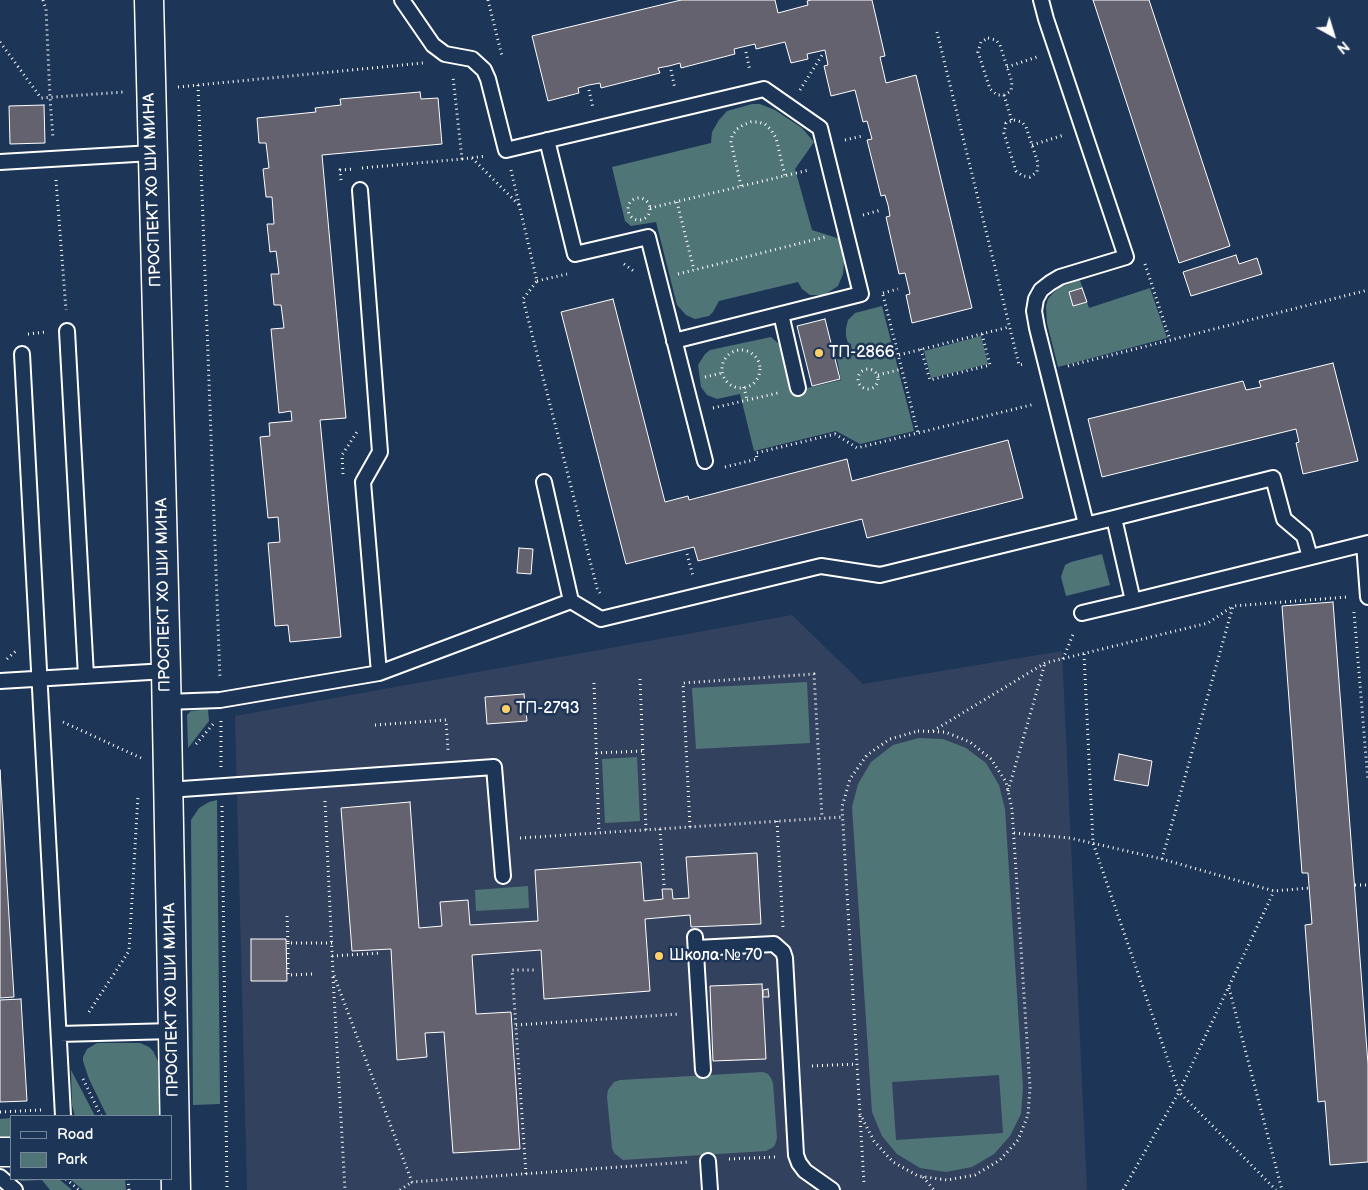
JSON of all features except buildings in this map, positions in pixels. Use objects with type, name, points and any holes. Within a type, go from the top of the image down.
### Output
[{"type":"street","name":"ПРОСПЕКТ ХО ШИ МИНА","points":[[149,0],[168,757],[173,1142],[176,1190]]},
{"type":"lane","points":[[402,0],[432,45],[445,54],[472,59],[484,70],[506,150],[764,89],[820,128],[862,294],[674,341]]},
{"type":"lane","points":[[1041,0],[1056,51],[1126,256],[1060,277],[1041,290],[1036,299],[1034,311],[1086,524]]},
{"type":"lane","points":[[547,140],[575,254],[648,237],[705,461]]},
{"type":"lane","points":[[0,162],[152,153]]},
{"type":"lane","points":[[360,190],[380,452],[363,482],[379,673]]},
{"type":"lane","points":[[781,314],[798,388]]},
{"type":"lane","points":[[67,331],[86,676]]},
{"type":"lane","points":[[22,354],[63,1112]]},
{"type":"lane","points":[[544,482],[570,601],[601,619],[821,566],[880,576],[1273,478],[1284,520],[1304,536],[1310,557]]},
{"type":"lane","points":[[1114,518],[1134,601]]},
{"type":"lane","points":[[1082,613],[1366,544],[1368,596]]},
{"type":"lane","points":[[166,702],[220,700],[379,673],[570,601]]},
{"type":"lane","points":[[0,681],[166,671]]},
{"type":"lane","points":[[168,790],[494,767],[503,876]]},
{"type":"lane","points":[[703,1070],[695,942],[774,944],[783,952],[785,958],[796,1156],[805,1171],[832,1190]]},
{"type":"lane","points":[[59,1034],[173,1031]]},
{"type":"lane","points":[[708,1160],[710,1190]]},
{"type":"lane","points":[[0,1177],[16,1190]]},
{"type":"path","points":[[42,0],[46,9],[50,98],[67,331]]},
{"type":"path","points":[[488,0],[504,65]]},
{"type":"path","points":[[937,32],[1019,365],[1032,362]]},
{"type":"path","points":[[988,38],[996,40],[1007,67],[1012,88],[1004,96],[997,95],[990,89],[978,52],[980,42],[988,38]]},
{"type":"path","points":[[0,42],[41,98],[50,98]]},
{"type":"path","points":[[1007,67],[1056,51]]},
{"type":"path","points":[[746,52],[752,79]]},
{"type":"path","points":[[805,97],[798,92],[822,55]]},
{"type":"path","points":[[671,70],[677,97]]},
{"type":"path","points":[[198,85],[220,700]]},
{"type":"path","points":[[589,90],[595,116]]},
{"type":"path","points":[[1004,96],[1012,120]]},
{"type":"path","points":[[1012,120],[1022,122],[1026,127],[1038,169],[1034,174],[1026,177],[1016,171],[1004,133],[1006,123],[1012,120]]},
{"type":"path","points":[[741,186],[731,142],[732,136],[737,130],[751,122],[766,124],[771,130],[776,138],[785,176]]},
{"type":"path","points":[[1032,146],[1083,129]]},
{"type":"path","points":[[842,134],[844,140],[862,136]]},
{"type":"path","points":[[506,150],[537,281]]},
{"type":"path","points":[[472,158],[519,206]]},
{"type":"path","points":[[650,208],[829,165]]},
{"type":"path","points":[[638,198],[647,202],[650,208],[648,216],[639,219],[632,217],[628,208],[631,202],[638,198]]},
{"type":"path","points":[[676,202],[694,270]]},
{"type":"path","points":[[861,206],[865,224]]},
{"type":"path","points":[[863,215],[881,210]]},
{"type":"path","points":[[658,278],[846,231]]},
{"type":"path","points":[[620,263],[639,276]]},
{"type":"path","points":[[574,272],[537,281],[523,298],[597,588],[602,595]]},
{"type":"path","points":[[881,284],[918,433]]},
{"type":"path","points":[[883,293],[898,289]]},
{"type":"path","points":[[1048,371],[1368,290]]},
{"type":"path","points":[[899,355],[1010,327]]},
{"type":"path","points":[[922,349],[930,380],[990,365],[982,334]]},
{"type":"path","points":[[738,350],[750,352],[759,362],[760,368],[756,380],[744,387],[734,387],[728,384],[722,373],[723,360],[732,352],[738,350]]},
{"type":"path","points":[[865,369],[872,369],[878,375],[878,382],[874,387],[864,388],[859,383],[860,373],[865,369]]},
{"type":"path","points":[[878,375],[902,369]]},
{"type":"path","points":[[744,387],[747,400]]},
{"type":"path","points":[[693,413],[798,388]]},
{"type":"path","points":[[724,467],[757,459],[756,454],[835,434],[857,448],[1055,399]]},
{"type":"path","points":[[687,554],[694,580]]},
{"type":"path","points":[[932,732],[1045,663],[1208,623],[1233,606],[1368,596]]},
{"type":"path","points":[[1353,597],[1368,781]]},
{"type":"path","points":[[1162,859],[1233,606]]},
{"type":"path","points":[[1063,659],[1082,613]]},
{"type":"path","points":[[1084,654],[1093,843],[1179,1092],[1276,1190]]},
{"type":"path","points":[[1008,792],[1045,663]]},
{"type":"path","points":[[690,827],[683,683],[748,678],[814,674],[822,818]]},
{"type":"path","points":[[640,679],[646,830]]},
{"type":"path","points":[[594,683],[599,832]]},
{"type":"path","points":[[42,712],[141,758],[186,756],[220,715],[227,1190]]},
{"type":"path","points":[[376,725],[446,720],[449,771]]},
{"type":"path","points":[[860,1114],[874,1141],[893,1162],[918,1176],[947,1180],[975,1174],[1000,1160],[1018,1140],[1028,1115],[1030,1088],[1012,808],[1006,782],[991,759],[970,742],[945,732],[918,731],[890,739],[867,756],[850,779],[842,807],[864,1183]]},
{"type":"path","points":[[596,753],[643,751]]},
{"type":"path","points":[[140,767],[141,758]]},
{"type":"path","points":[[324,780],[345,1190]]},
{"type":"path","points":[[74,1033],[129,951],[139,787]]},
{"type":"path","points":[[500,839],[843,817]]},
{"type":"path","points":[[777,821],[785,958]]},
{"type":"path","points":[[660,828],[664,885]]},
{"type":"path","points":[[1014,833],[1070,838],[1093,843],[1162,859],[1274,891],[1309,888]]},
{"type":"path","points":[[1355,886],[1368,884]]},
{"type":"path","points":[[1123,1190],[1179,1092],[1274,891]]},
{"type":"path","points":[[287,916],[288,975],[313,974]]},
{"type":"path","points":[[288,944],[332,943]]},
{"type":"path","points":[[332,956],[382,953]]},
{"type":"path","points":[[526,1174],[512,970],[534,970]]},
{"type":"path","points":[[333,974],[412,1182]]},
{"type":"path","points":[[1229,988],[1282,1190]]},
{"type":"path","points":[[515,1024],[700,1013]]},
{"type":"path","points":[[791,1067],[857,1064]]},
{"type":"path","points":[[0,1112],[63,1112]]},
{"type":"path","points":[[400,1190],[412,1182],[708,1160],[796,1156]]},
{"type":"path","points":[[923,1176],[934,1190]]},
{"type":"path","points":[[67,1180],[79,1190]]},
{"type":"shaded area","name":"Школа № 70","points":[[792,615],[863,684],[1062,651],[1087,1190],[247,1190],[235,716]]},
{"type":"green space","points":[[752,104],[760,104],[775,110],[802,128],[814,142],[795,169],[812,230],[840,239],[844,262],[843,274],[838,286],[824,295],[810,295],[802,289],[798,282],[719,301],[709,316],[695,319],[686,315],[677,305],[656,222],[631,226],[625,221],[612,167],[711,143],[712,132],[727,111]]},
{"type":"green space","points":[[1080,280],[1089,308],[1150,288],[1167,338],[1058,367],[1047,323],[1046,306],[1048,299],[1060,287]]},
{"type":"green space","points":[[882,306],[914,431],[860,444],[836,431],[754,451],[740,394],[717,399],[707,395],[701,387],[698,365],[710,350],[771,337],[779,344],[790,392],[841,380],[837,359],[851,355],[846,336],[848,320],[855,313]]},
{"type":"green space","points":[[981,336],[988,364],[931,378],[924,351]]},
{"type":"green space","points":[[1102,554],[1110,585],[1066,596],[1061,577],[1065,565]]},
{"type":"green space","points":[[807,682],[810,743],[696,749],[692,688]]},
{"type":"green space","points":[[208,709],[209,721],[188,748],[187,715],[191,711]]},
{"type":"green space","points":[[919,738],[943,739],[966,748],[986,763],[999,785],[1005,809],[1023,1087],[1021,1114],[1010,1136],[994,1154],[972,1167],[946,1172],[920,1168],[897,1154],[882,1136],[872,1112],[852,807],[858,784],[871,762],[893,745]],"holes":[[[999,1075],[1003,1133],[896,1140],[892,1082]]]},
{"type":"green space","points":[[637,757],[640,821],[605,823],[602,759]]},
{"type":"green space","points":[[217,800],[220,1104],[193,1105],[191,820],[199,808]]},
{"type":"green space","points":[[528,886],[529,908],[476,911],[475,890]]},
{"type":"green space","points":[[97,1043],[140,1043],[149,1047],[158,1061],[160,1115],[107,1115],[89,1079],[83,1061],[87,1049]]},
{"type":"green space","points":[[71,1070],[94,1115],[75,1115],[72,1105]]},
{"type":"green space","points":[[763,1072],[768,1074],[773,1083],[777,1138],[772,1148],[766,1151],[623,1160],[614,1153],[607,1097],[608,1090],[614,1082],[620,1080]]},
{"type":"green space","points":[[10,1118],[10,1138],[0,1139],[0,1119]]},
{"type":"green space","points":[[42,1180],[60,1180],[72,1190],[50,1190]]},
{"type":"green space","points":[[71,1180],[125,1180],[126,1190],[83,1190]]},
{"type":"place","name":"ТП-2866","points":[[819,353]]},
{"type":"place","name":"ТП-2793","points":[[506,709]]},
{"type":"place","name":"Школа № 70","points":[[659,956]]}]
